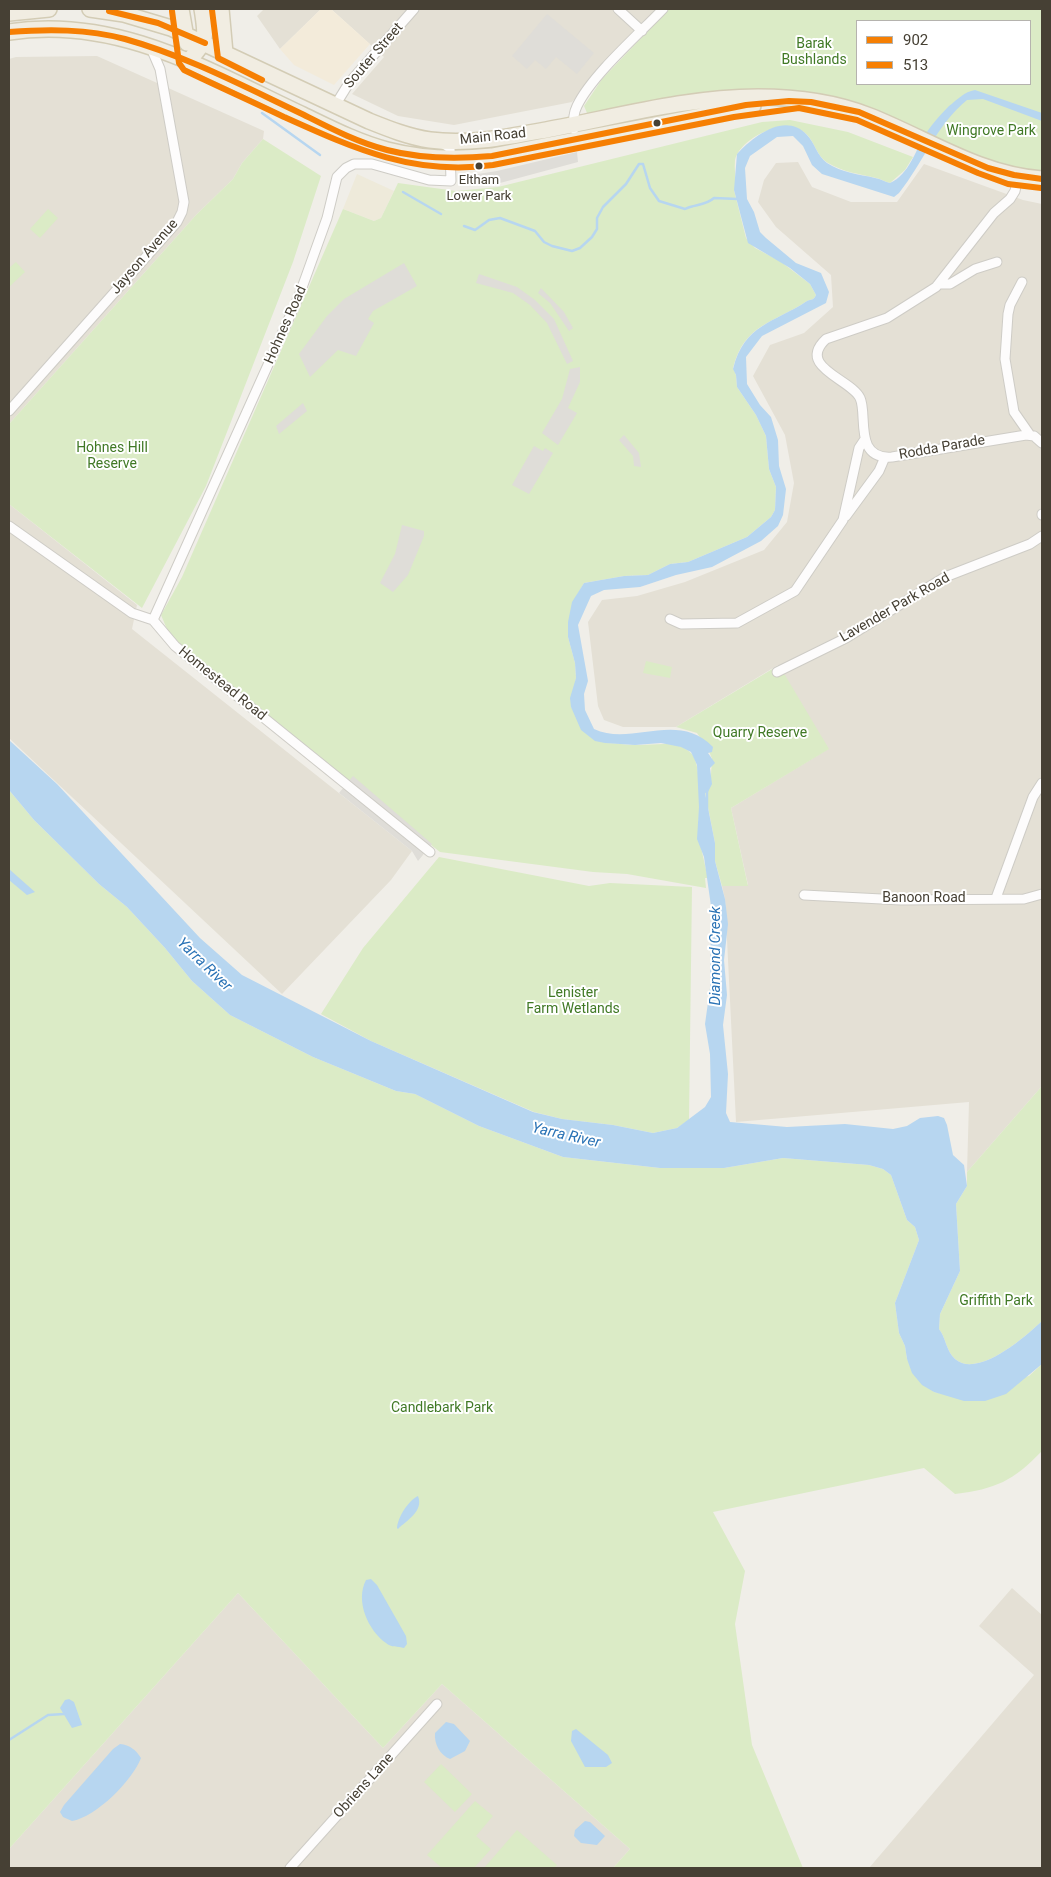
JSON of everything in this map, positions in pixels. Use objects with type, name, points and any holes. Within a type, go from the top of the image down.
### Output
[{"type":"main road","points":[[9,13],[49,9]]},
{"type":"main road","name":"Main Road","points":[[90,9],[124,14],[158,23],[395,131],[439,141],[575,132],[672,120],[733,108],[799,100]]},
{"type":"main road","points":[[124,14],[140,9]]},
{"type":"main road","points":[[181,9],[186,35],[183,59]]},
{"type":"main road","points":[[183,59],[204,43],[205,24],[202,9]]},
{"type":"main road","points":[[221,9],[226,53]]},
{"type":"main road","name":"Main Road","points":[[9,32],[55,28],[88,30],[125,37],[183,59],[367,144],[405,154],[450,159],[492,156],[680,104],[729,98],[799,100],[846,108],[894,126],[974,163],[1018,176],[1042,179]]},
{"type":"main road","points":[[672,120],[680,104]]},
{"type":"street","name":"Souter Street","points":[[336,104],[348,84],[414,9]]},
{"type":"street","points":[[618,9],[642,31]]},
{"type":"street","points":[[575,132],[574,113],[581,100],[618,55],[663,9]]},
{"type":"street","name":"Jayson Avenue","points":[[9,410],[177,222],[182,212],[184,202],[160,69],[149,46]]},
{"type":"street","points":[[160,69],[171,58],[183,59]]},
{"type":"street","points":[[439,141],[450,148],[450,159]]},
{"type":"street","name":"Hohnes Road","points":[[153,620],[300,296],[327,218],[337,177],[346,168],[363,163],[429,180],[452,181],[450,159]]},
{"type":"street","points":[[843,520],[859,448],[865,440],[860,398],[855,391],[820,365],[819,347],[830,337],[887,318],[939,284],[994,214],[1010,199],[1015,192],[1018,176]]},
{"type":"street","points":[[939,284],[950,284],[975,269],[997,262]]},
{"type":"street","points":[[1022,282],[1010,305],[1008,314],[1005,359],[1014,412],[1028,435],[1042,443]]},
{"type":"street","name":"Rodda Parade","points":[[865,440],[875,452],[885,457],[1028,435]]},
{"type":"street","points":[[670,619],[681,624],[737,623],[790,594],[798,586],[878,471],[885,457]]},
{"type":"street","points":[[9,526],[132,613],[153,620]]},
{"type":"street","name":"Lavender Park Road","points":[[777,672],[846,638],[945,577],[1030,544],[1042,536]]},
{"type":"street","name":"Homestead Road","points":[[153,620],[174,646],[430,852]]},
{"type":"street","points":[[996,898],[1033,797],[1042,783]]},
{"type":"street","name":"Banoon Road","points":[[804,894],[901,900],[1024,899],[1042,894]]},
{"type":"street","name":"Obriens Lane","points":[[290,1868],[437,1704]]},
{"type":"shaded area","points":[[264,9],[321,9],[280,49],[257,16]]},
{"type":"shaded area","points":[[321,9],[331,9],[370,44],[334,85],[294,65],[280,49]]},
{"type":"shaded area","points":[[331,9],[657,9],[611,56],[572,102],[454,125],[398,116],[352,94],[384,57]]},
{"type":"shaded area","points":[[547,14],[594,53],[577,74],[556,57],[546,69],[535,60],[527,69],[512,56]]},
{"type":"shaded area","points":[[97,56],[264,131],[263,139],[242,163],[233,179],[196,215],[9,424],[9,59],[16,57]]},
{"type":"shaded area","points":[[577,152],[578,162],[500,183],[465,184],[465,176],[497,171]]},
{"type":"shaded area","points":[[798,162],[812,187],[851,202],[897,202],[924,164],[1023,200],[1042,204],[1042,1086],[967,1172],[969,1102],[736,1122],[725,899],[722,886],[748,885],[731,808],[828,749],[778,665],[676,727],[623,727],[604,720],[598,706],[588,622],[602,600],[637,596],[685,582],[764,550],[787,522],[794,483],[785,435],[753,376],[770,345],[804,333],[833,307],[831,275],[776,227],[758,202],[764,180],[776,163]]},
{"type":"shaded area","points":[[357,174],[394,191],[381,218],[374,221],[343,209]]},
{"type":"shaded area","points":[[404,263],[417,286],[373,311],[368,319],[374,323],[356,356],[338,350],[310,377],[299,354],[327,316],[344,299]]},
{"type":"shaded area","points":[[479,274],[517,287],[535,300],[554,319],[573,361],[567,364],[547,323],[530,305],[513,293],[476,283]]},
{"type":"shaded area","points":[[541,288],[564,312],[573,328],[569,331],[550,303],[538,293]]},
{"type":"shaded area","points":[[580,367],[580,382],[568,408],[577,413],[558,445],[542,433],[562,399],[570,369]]},
{"type":"shaded area","points":[[303,403],[307,411],[279,434],[276,426]]},
{"type":"shaded area","points":[[624,435],[639,453],[641,467],[634,466],[633,456],[619,440]]},
{"type":"shaded area","points":[[534,446],[543,451],[545,448],[553,453],[529,494],[512,485]]},
{"type":"shaded area","points":[[9,504],[137,605],[132,629],[412,851],[391,880],[282,994],[9,738]]},
{"type":"shaded area","points":[[402,525],[424,531],[424,536],[408,575],[393,592],[380,583],[395,554]]},
{"type":"shaded area","points":[[353,776],[432,844],[418,861],[412,851],[339,793]]},
{"type":"shaded area","points":[[1012,1588],[1042,1615],[1042,1868],[869,1868],[1034,1675],[979,1626]]},
{"type":"shaded area","points":[[238,1593],[383,1748],[442,1684],[630,1849],[613,1868],[9,1868],[9,1849]]},
{"type":"green space","name":"Barak Bushlands","points":[[669,9],[1042,9],[1042,172],[1032,172],[976,158],[832,98],[587,113],[584,106],[602,79]]},
{"type":"green space","name":"Eltham Lower Park","points":[[790,120],[848,132],[913,157],[905,170],[890,183],[878,178],[845,171],[828,163],[805,133],[796,128],[786,127],[775,128],[754,137],[745,144],[735,160],[736,187],[734,190],[746,238],[755,248],[780,261],[810,284],[816,295],[814,299],[772,320],[753,333],[738,353],[733,368],[737,387],[756,415],[766,436],[769,469],[776,487],[775,510],[771,517],[747,537],[688,562],[670,564],[648,575],[624,576],[584,583],[577,595],[568,637],[575,663],[576,678],[571,707],[605,743],[679,746],[691,753],[695,759],[699,778],[699,824],[701,848],[707,874],[707,878],[705,878],[706,888],[627,874],[593,872],[440,852],[196,661],[169,634],[161,615],[182,577],[343,209],[374,221],[381,218],[398,183],[456,191],[498,187],[762,122]]},
{"type":"green space","name":"Hohnes Hill Reserve","points":[[263,139],[321,176],[293,262],[206,486],[142,608],[9,504],[9,424],[196,215],[233,179],[242,163]]},
{"type":"green space","points":[[48,209],[58,218],[40,238],[30,229]]},
{"type":"green space","points":[[16,262],[25,272],[9,287],[9,268]]},
{"type":"green space","points":[[646,661],[672,667],[670,678],[643,673]]},
{"type":"green space","name":"Quarry Reserve","points":[[779,665],[829,749],[731,808],[748,886],[722,886],[715,861],[715,843],[705,792],[711,774],[712,759],[697,733],[676,727]]},
{"type":"green space","name":"Candlebark Park","points":[[9,790],[34,820],[99,884],[127,907],[192,981],[230,1015],[313,1057],[396,1091],[415,1094],[479,1126],[563,1157],[660,1168],[724,1168],[783,1158],[869,1165],[883,1169],[891,1175],[907,1220],[915,1227],[919,1240],[895,1303],[899,1333],[905,1346],[907,1359],[934,1392],[944,1394],[1029,1376],[1042,1364],[1042,1451],[1022,1470],[1003,1482],[982,1489],[955,1494],[924,1468],[713,1512],[745,1571],[735,1624],[752,1745],[803,1868],[613,1868],[630,1849],[442,1684],[383,1748],[238,1593],[9,1849]]},
{"type":"green space","name":"Lenister Farm Wetlands","points":[[439,857],[589,886],[610,883],[692,887],[689,1120],[677,1128],[653,1133],[613,1125],[562,1119],[534,1112],[371,1041],[321,1014],[363,948]]},
{"type":"green space","name":"Griffith Park","points":[[1042,1086],[1042,1321],[1014,1345],[1001,1353],[976,1364],[965,1364],[952,1356],[939,1329],[940,1314],[960,1271],[956,1204],[967,1186],[967,1172]]},
{"type":"green space","points":[[441,1764],[472,1794],[455,1812],[424,1782]]},
{"type":"green space","points":[[475,1801],[493,1816],[476,1836],[491,1849],[474,1868],[442,1868],[427,1855]]},
{"type":"green space","points":[[517,1830],[557,1865],[554,1868],[484,1868]]},
{"type":"water","name":"Yarra River","points":[[975,90],[1042,113],[1042,121],[983,99],[967,100],[947,120],[908,181],[894,197],[822,174],[812,165],[803,146],[793,136],[777,137],[750,156],[745,168],[747,199],[754,212],[760,232],[796,263],[821,273],[829,292],[826,303],[762,336],[746,357],[747,384],[760,405],[771,417],[778,440],[779,466],[786,489],[783,515],[778,526],[761,541],[712,567],[676,575],[640,587],[604,590],[591,596],[578,625],[588,681],[584,694],[585,710],[594,729],[608,733],[623,734],[669,730],[684,731],[699,736],[713,747],[712,752],[708,753],[715,763],[710,768],[712,784],[708,792],[705,793],[715,843],[715,861],[725,899],[728,924],[724,960],[727,995],[723,1025],[728,1074],[726,1113],[730,1122],[787,1127],[845,1124],[893,1129],[907,1126],[920,1118],[938,1116],[944,1118],[953,1155],[964,1165],[967,1186],[956,1204],[960,1271],[940,1314],[939,1329],[948,1348],[955,1359],[965,1364],[976,1364],[988,1360],[1014,1345],[1042,1321],[1042,1364],[1006,1394],[985,1401],[964,1401],[934,1392],[922,1385],[912,1373],[907,1359],[905,1346],[899,1333],[895,1303],[919,1240],[915,1227],[907,1220],[891,1175],[883,1169],[869,1165],[783,1158],[724,1168],[660,1168],[563,1157],[479,1126],[415,1094],[396,1091],[313,1057],[230,1015],[192,981],[127,907],[99,884],[34,820],[9,790],[9,740],[57,784],[200,938],[242,975],[371,1041],[533,1112],[562,1119],[613,1125],[653,1133],[677,1128],[705,1107],[711,1097],[710,1054],[705,1024],[710,988],[711,906],[704,857],[697,839],[699,807],[697,765],[691,752],[681,747],[661,743],[635,745],[605,743],[595,741],[581,730],[571,707],[570,698],[576,678],[575,663],[568,637],[568,622],[572,602],[584,583],[624,576],[648,575],[670,564],[688,562],[747,537],[771,517],[775,510],[776,487],[769,469],[766,436],[756,415],[737,387],[736,375],[733,369],[738,354],[745,342],[753,334],[772,320],[814,299],[816,295],[810,284],[790,268],[748,243],[734,190],[737,154],[760,134],[779,126],[789,125],[798,128],[807,135],[827,163],[845,171],[890,183],[897,179],[907,168],[926,133],[940,115],[961,96]]},
{"type":"water","points":[[9,869],[35,892],[27,895],[9,880]]},
{"type":"water","points":[[418,1496],[419,1506],[417,1511],[398,1529],[399,1519],[404,1510]]},
{"type":"water","points":[[371,1579],[377,1585],[406,1636],[407,1644],[404,1648],[388,1645],[369,1623],[365,1614],[362,1597],[366,1580]]},
{"type":"water","points":[[69,1699],[74,1702],[82,1725],[72,1728],[60,1708],[65,1700]]},
{"type":"water","points":[[446,1722],[454,1724],[470,1741],[465,1751],[450,1759],[441,1752],[435,1737],[435,1733]]},
{"type":"water","points":[[576,1729],[608,1755],[612,1763],[606,1767],[585,1767],[571,1741],[572,1731]]},
{"type":"water","points":[[120,1744],[132,1748],[141,1758],[130,1777],[112,1797],[92,1813],[72,1821],[63,1817],[60,1812],[64,1805],[113,1749]]},
{"type":"water","points":[[585,1821],[590,1822],[605,1836],[597,1845],[581,1843],[574,1836],[575,1830]]},
{"type":"waterway","points":[[262,113],[320,155]]},
{"type":"waterway","points":[[464,226],[475,230],[489,220],[500,218],[535,231],[544,242],[552,246],[572,251],[580,248],[592,237],[597,229],[597,218],[603,207],[626,184],[639,164],[643,164],[650,188],[659,201],[685,209],[714,198],[738,199]]},
{"type":"waterway","points":[[403,192],[441,214]]},
{"type":"waterway","name":"Diamond Creek","points":[[707,790],[707,812]]},
{"type":"waterway","points":[[9,1740],[48,1715],[64,1714]]},
{"type":"transit line","name":"513","points":[[212,10],[218,58],[262,80]]},
{"type":"transit line","name":"902","points":[[109,11],[158,23],[205,43]]},
{"type":"transit line","name":"513","points":[[172,11],[179,63],[184,70],[336,140],[386,157],[411,163],[437,167],[493,165],[734,117],[799,108],[857,120],[978,173],[1008,184],[1041,188]]},
{"type":"transit line","name":"902","points":[[9,32],[68,31],[96,33],[125,39],[170,54],[214,72],[353,138],[387,150],[426,157],[466,158],[492,156],[746,105],[789,101],[811,102],[859,112],[988,168],[1014,175],[1042,179]]},
{"type":"place","name":"Eltham Lower Park","points":[[479,166]]},
{"type":"park label","name":"Wingrove Park","points":[[991,131]]}]
